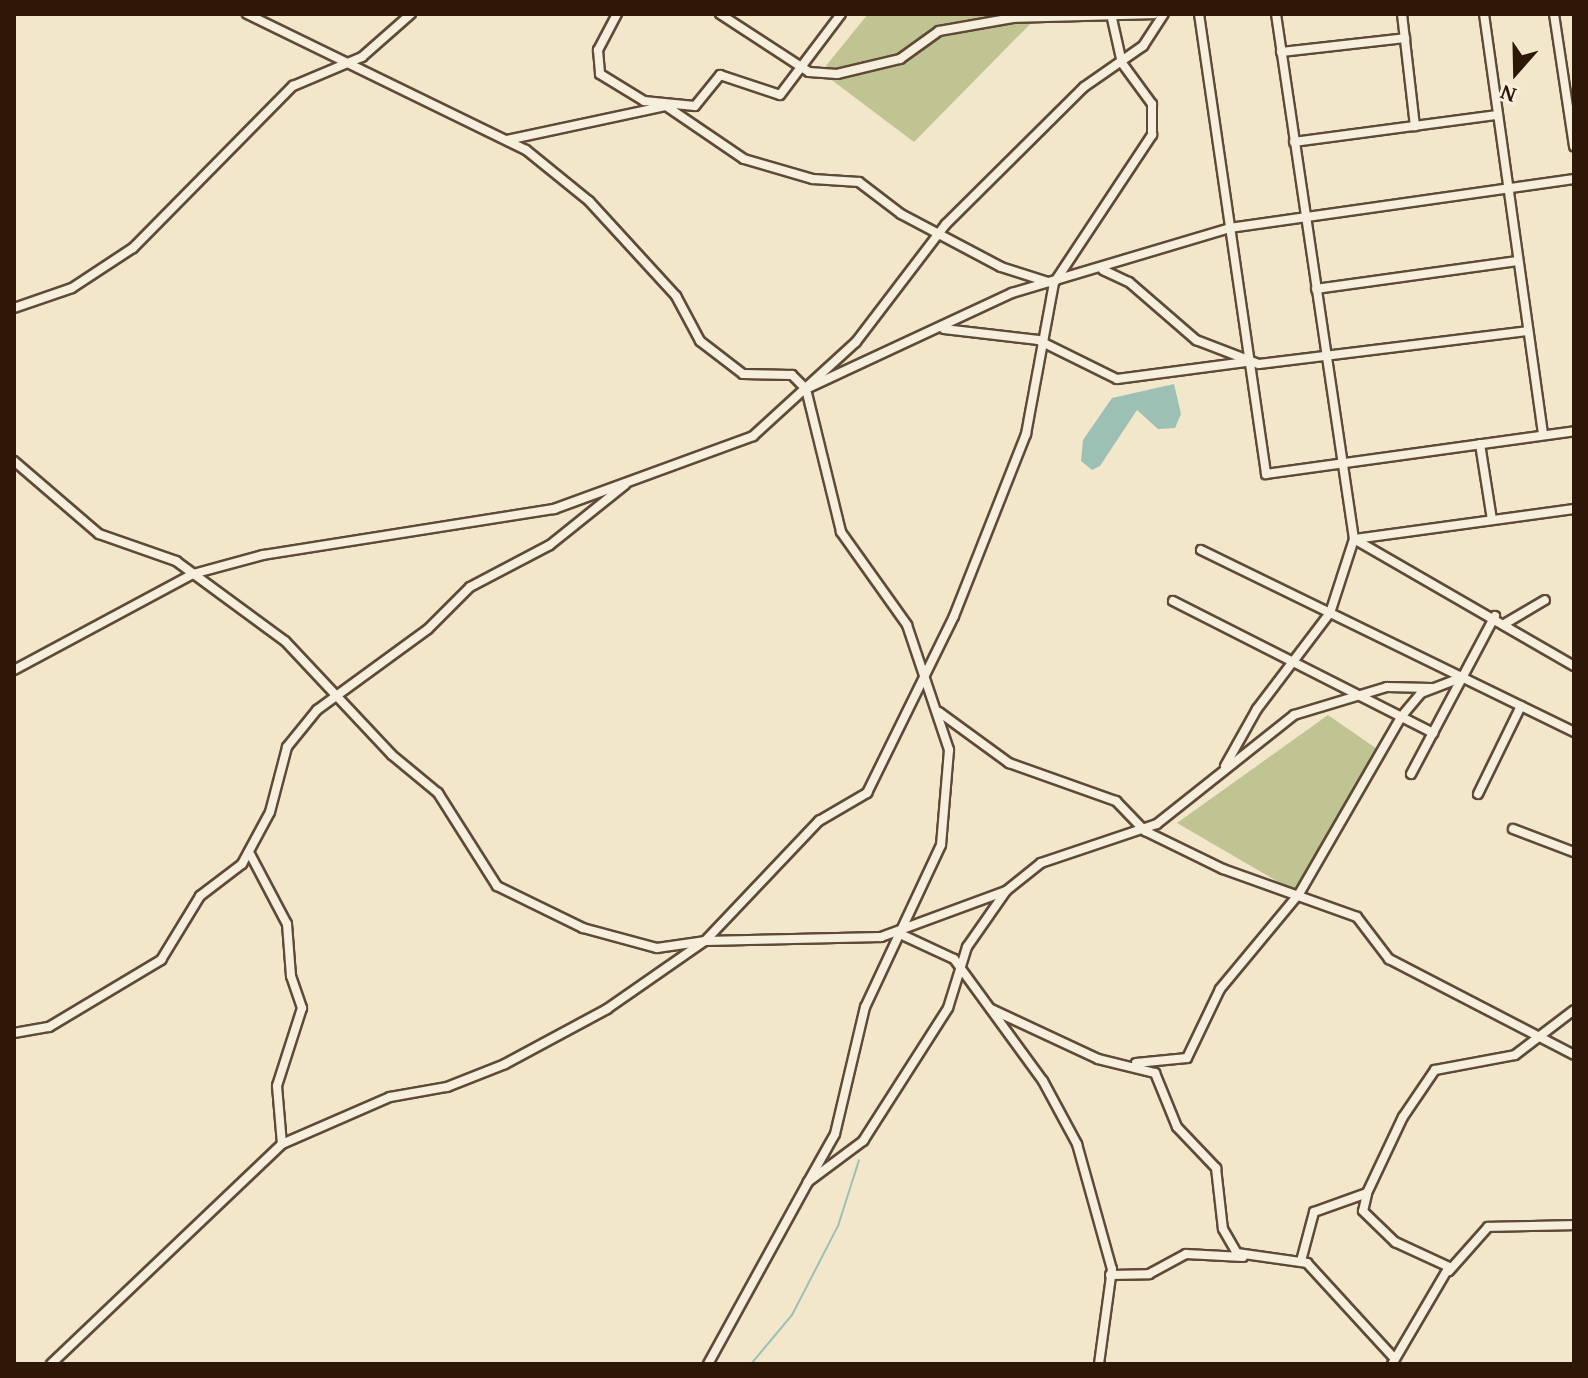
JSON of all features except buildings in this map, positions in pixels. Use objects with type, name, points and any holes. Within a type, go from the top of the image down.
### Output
[{"type":"street","points":[[247,14],[346,66],[507,140],[589,201],[676,296],[700,341],[743,374],[792,375],[806,389],[841,532],[907,625],[922,679],[939,712],[949,750],[944,832],[862,1015],[835,1134],[708,1364]]},
{"type":"street","points":[[14,308],[72,288],[133,248],[293,86],[346,66],[411,14]]},
{"type":"street","points":[[617,14],[596,67],[644,101],[666,106],[695,106],[720,75],[780,95],[841,14]]},
{"type":"street","points":[[720,14],[802,63],[809,72],[837,74],[900,59],[939,31],[1013,18],[1154,14]]},
{"type":"street","points":[[14,670],[193,574],[263,555],[554,509],[753,436],[856,342],[938,234],[1084,87],[1122,63],[1164,14]]},
{"type":"street","points":[[1199,14],[1266,474],[1574,431]]},
{"type":"street","points":[[1223,770],[1293,662],[1330,613],[1354,539],[1276,14]]},
{"type":"street","points":[[1402,14],[1415,126]]},
{"type":"street","points":[[1484,14],[1543,435]]},
{"type":"street","points":[[1554,14],[1574,147]]},
{"type":"street","points":[[51,1364],[282,1144],[390,1097],[447,1087],[505,1064],[607,1009],[705,941],[762,872],[819,821],[867,793],[922,679],[1026,434],[1038,340],[1054,283],[1152,135],[1152,104],[1122,63],[1112,17]]},
{"type":"street","points":[[1281,52],[1405,38]]},
{"type":"street","points":[[507,140],[547,137],[666,106],[744,159],[813,179],[859,182],[938,234],[1001,267],[1054,283]]},
{"type":"street","points":[[1294,142],[1497,115]]},
{"type":"street","points":[[806,389],[943,328],[1012,293],[1102,270],[1230,228],[1574,179]]},
{"type":"street","points":[[1316,289],[1517,261]]},
{"type":"street","points":[[1102,270],[1129,282],[1196,340],[1250,362]]},
{"type":"street","points":[[943,328],[1038,340],[1117,379],[1250,362],[1326,358],[1527,331]]},
{"type":"street","points":[[1480,444],[1492,520]]},
{"type":"street","points":[[14,461],[99,534],[193,574],[285,641],[338,693],[392,755],[438,793],[497,886],[583,928],[657,948],[705,941],[898,933],[1006,891]]},
{"type":"street","points":[[14,1033],[49,1027],[161,960],[200,896],[249,851],[270,812],[287,747],[338,693],[428,629],[470,587],[550,545],[625,485]]},
{"type":"street","points":[[1354,539],[1574,509]]},
{"type":"street","points":[[1354,539],[1495,616],[1574,666]]},
{"type":"street","points":[[1201,550],[1574,732]]},
{"type":"street","points":[[1506,623],[1545,600]]},
{"type":"street","points":[[1173,601],[1433,733]]},
{"type":"street","points":[[1411,774],[1495,616]]},
{"type":"street","points":[[808,1182],[863,1141],[948,1008],[960,971],[982,922],[1006,891],[1041,863],[1145,831],[1223,770],[1275,724],[1357,694],[1431,688],[1463,677]]},
{"type":"street","points":[[991,1009],[1098,1059],[1136,1064],[1187,1058],[1220,989],[1299,894],[1401,717],[1431,688]]},
{"type":"street","points":[[1478,794],[1521,706]]},
{"type":"street","points":[[939,712],[1020,769],[1116,801],[1145,831],[1258,886],[1299,894],[1357,917],[1389,959],[1574,1055]]},
{"type":"street","points":[[1513,829],[1574,852]]},
{"type":"street","points":[[249,851],[287,924],[291,976],[302,1008],[277,1086],[282,1144]]},
{"type":"street","points":[[898,933],[949,955],[991,1009],[1077,1144],[1110,1275],[1099,1364]]},
{"type":"street","points":[[1449,1271],[1395,1242],[1363,1211],[1367,1193],[1435,1070],[1515,1055],[1574,1010]]},
{"type":"street","points":[[1136,1064],[1155,1073],[1177,1127],[1216,1168],[1223,1229],[1244,1257]]},
{"type":"street","points":[[1301,1261],[1314,1212],[1367,1193]]},
{"type":"street","points":[[1110,1275],[1149,1274],[1186,1254],[1301,1261],[1370,1325],[1394,1361],[1449,1271],[1488,1227],[1574,1225]]},
{"type":"green space","points":[[868,14],[1040,14],[914,142],[821,72]]},
{"type":"green space","points":[[1328,715],[1380,751],[1299,894],[1177,823]]},
{"type":"water","points":[[1174,384],[1181,414],[1175,428],[1158,429],[1137,410],[1100,466],[1092,470],[1081,461],[1083,440],[1112,398]]},
{"type":"waterway","points":[[751,1364],[792,1315],[838,1226],[859,1160]]}]
